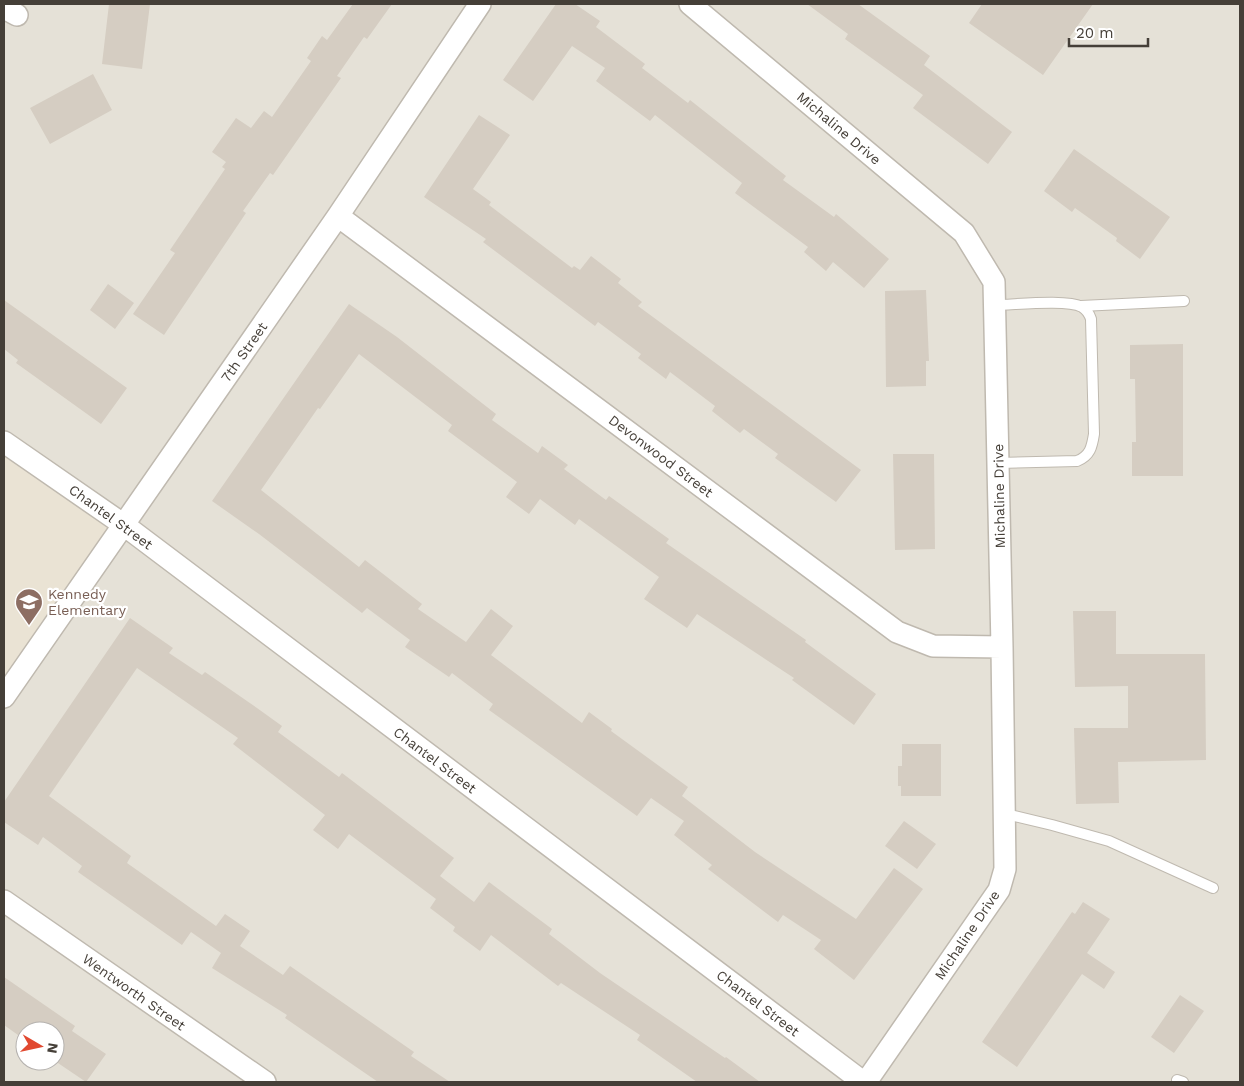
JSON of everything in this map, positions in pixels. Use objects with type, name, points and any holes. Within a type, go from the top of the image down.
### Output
[{"type":"street","name":"7th Street","points":[[4,697],[338,216],[480,4]]},
{"type":"street","name":"Michaline Drive","points":[[690,4],[964,233],[994,282],[1006,814],[1005,869],[999,890],[864,1082]]},
{"type":"street","name":"Devonwood Street","points":[[338,216],[897,632],[933,646],[1002,647]]},
{"type":"street","name":"Chantel Street","points":[[4,442],[124,525],[864,1082]]},
{"type":"street","name":"Wentworth Street","points":[[4,901],[265,1082]]},
{"type":"lane","points":[[994,306],[1067,304],[1081,306],[1184,301]]},
{"type":"lane","points":[[998,463],[1077,461],[1085,458],[1091,450],[1094,434],[1091,319],[1089,312],[1081,306]]},
{"type":"lane","points":[[1006,814],[1109,842],[1213,888]]},
{"type":"shaded area","points":[[4,4],[1240,4],[1240,1082],[4,1082]]},
{"type":"shaded area","name":"Kennedy Elementary","points":[[4,442],[124,525],[4,697]]},
{"type":"building","points":[[109,4],[150,4],[142,69],[102,64]]},
{"type":"building","points":[[353,4],[392,4],[367,39],[364,37],[337,76],[341,78],[273,175],[270,173],[243,211],[246,213],[164,335],[133,314],[175,253],[170,250],[225,169],[222,167],[226,162],[212,152],[236,118],[251,128],[264,111],[272,117],[311,61],[307,58],[322,36],[327,40]]},
{"type":"building","points":[[556,4],[575,4],[600,21],[596,27],[645,64],[642,68],[688,103],[690,100],[786,176],[783,180],[834,217],[836,214],[889,259],[864,288],[833,262],[826,271],[804,252],[808,247],[735,193],[742,183],[655,115],[650,121],[596,81],[605,68],[572,46],[533,101],[503,80]]},
{"type":"building","points":[[807,4],[858,4],[930,56],[924,65],[1012,132],[988,164],[913,108],[923,95],[845,39],[848,34]]},
{"type":"building","points":[[982,4],[1093,4],[1043,75],[969,23]]},
{"type":"building","points":[[93,74],[112,110],[50,144],[30,108]]},
{"type":"building","points":[[479,115],[510,135],[473,189],[491,202],[489,205],[572,268],[574,266],[580,270],[591,256],[621,279],[618,283],[642,302],[638,306],[861,470],[836,502],[775,458],[778,454],[744,429],[740,433],[712,411],[715,406],[670,372],[666,379],[638,358],[641,354],[598,322],[595,326],[483,242],[486,239],[424,197]]},
{"type":"building","points":[[1074,149],[1170,217],[1140,259],[1116,241],[1117,238],[1075,208],[1072,212],[1044,191]]},
{"type":"building","points":[[108,284],[134,303],[115,329],[90,310]]},
{"type":"building","points":[[926,290],[929,361],[926,361],[926,386],[886,387],[885,291]]},
{"type":"building","points":[[4,300],[127,388],[101,424],[16,363],[18,360],[4,349]]},
{"type":"building","points":[[349,304],[397,337],[496,414],[492,420],[538,453],[542,446],[568,465],[564,469],[606,500],[609,496],[669,539],[666,543],[806,640],[805,642],[876,694],[854,725],[792,680],[794,678],[697,614],[687,628],[644,599],[659,577],[579,519],[575,525],[540,499],[529,514],[506,497],[517,482],[448,431],[452,425],[359,354],[320,409],[318,408],[261,490],[359,567],[365,560],[422,604],[418,609],[466,642],[491,609],[513,626],[491,655],[582,723],[589,712],[612,729],[611,731],[688,787],[682,796],[755,852],[856,919],[894,868],[923,889],[854,980],[814,949],[821,940],[783,915],[778,922],[708,869],[712,865],[674,835],[684,821],[651,798],[637,816],[489,710],[493,704],[452,673],[449,677],[405,647],[410,640],[367,608],[362,613],[259,534],[212,501]]},
{"type":"building","points":[[1183,344],[1183,476],[1132,476],[1132,442],[1136,442],[1135,379],[1130,379],[1130,345]]},
{"type":"building","points":[[893,454],[934,454],[935,549],[895,550]]},
{"type":"building","points":[[1073,611],[1116,611],[1116,654],[1205,654],[1206,760],[1118,762],[1119,803],[1076,804],[1074,728],[1128,728],[1128,686],[1075,687]]},
{"type":"building","points":[[130,618],[173,648],[169,653],[202,675],[205,672],[257,708],[282,726],[278,732],[339,777],[342,773],[454,858],[440,876],[474,902],[489,882],[552,929],[549,934],[600,973],[726,1057],[760,1082],[697,1082],[637,1040],[640,1035],[561,983],[558,986],[491,935],[480,951],[453,931],[455,927],[430,908],[436,899],[349,834],[338,849],[313,830],[325,815],[233,744],[238,738],[137,668],[49,796],[131,856],[127,863],[216,926],[225,914],[250,931],[240,946],[283,975],[290,966],[414,1052],[411,1056],[450,1082],[378,1082],[285,1018],[287,1015],[212,968],[221,953],[191,932],[182,945],[78,872],[82,866],[43,837],[38,845],[4,822],[4,802]]},
{"type":"building","points":[[902,744],[941,744],[941,796],[901,796],[901,786],[898,786],[898,766],[902,766]]},
{"type":"building","points":[[904,821],[936,844],[917,869],[885,846]]},
{"type":"building","points":[[1083,902],[1110,919],[1087,953],[1115,972],[1104,989],[1082,974],[1017,1067],[982,1042],[1072,912],[1075,914]]},
{"type":"building","points":[[4,977],[75,1026],[72,1031],[106,1054],[86,1082],[65,1068],[65,1021],[15,1021],[15,1033],[4,1025]]},
{"type":"building","points":[[1180,995],[1204,1011],[1174,1053],[1151,1037]]},
{"type":"place","name":"Kennedy Elementary","points":[[29,626]]}]
